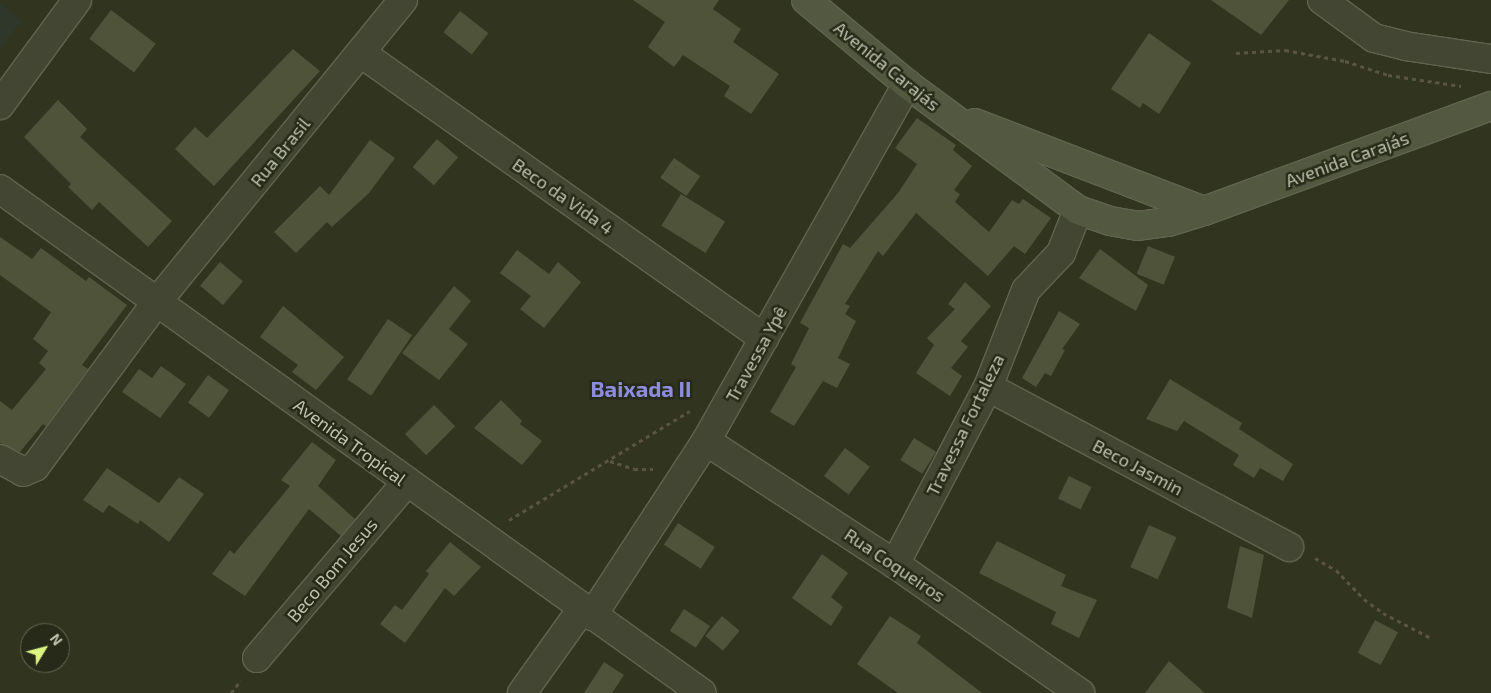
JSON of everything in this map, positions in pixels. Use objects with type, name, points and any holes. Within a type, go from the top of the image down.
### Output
[{"type":"street","points":[[0,105],[77,0]]},
{"type":"street","name":"Rua Brasil","points":[[12,465],[35,467],[156,303],[404,0]]},
{"type":"street","name":"Avenida Carajás","points":[[806,0],[907,84],[1078,210],[1110,221],[1138,226],[1168,222],[1204,211],[1481,97]]},
{"type":"street","points":[[1322,0],[1374,38],[1405,46],[1491,59]]},
{"type":"street","name":"Beco da Vida 4","points":[[361,53],[764,338]]},
{"type":"street","name":"Travessa Ypê","points":[[522,693],[587,612],[706,442],[907,84]]},
{"type":"street","name":"Avenida Carajás","points":[[945,112],[1204,211]]},
{"type":"street","name":"Avenida Tropical","points":[[0,189],[466,526],[702,693]]},
{"type":"street","name":"Travessa Fortaleza","points":[[895,564],[988,387],[1026,290],[1061,253],[1078,210]]},
{"type":"street","name":"Beco Jasmin","points":[[988,387],[1289,547]]},
{"type":"street","name":"Rua Coqueiros","points":[[706,442],[895,564],[1080,693]]},
{"type":"street","name":"Beco Bom Jesus","points":[[257,658],[407,482]]},
{"type":"path","points":[[1236,53],[1285,50],[1345,61],[1388,75],[1481,97]]},
{"type":"path","points":[[466,526],[491,525],[515,518],[682,415],[736,389]]},
{"type":"path","points":[[1289,547],[1322,559],[1382,612],[1433,639]]},
{"type":"shaded area","points":[[0,4],[22,21],[0,48]]},
{"type":"building","points":[[633,0],[719,0],[713,9],[741,29],[733,42],[779,74],[751,114],[724,96],[730,86],[683,55],[674,67],[648,47],[665,22]]},
{"type":"building","points":[[1211,0],[1289,0],[1261,35]]},
{"type":"building","points":[[111,10],[156,44],[134,72],[89,39]]},
{"type":"building","points":[[460,11],[488,33],[472,54],[443,32]]},
{"type":"building","points":[[1149,33],[1191,63],[1159,114],[1143,103],[1140,108],[1111,89]]},
{"type":"building","points":[[293,49],[320,71],[214,186],[175,149],[195,127],[207,138]]},
{"type":"building","points":[[58,100],[87,129],[80,137],[172,221],[148,247],[99,202],[92,210],[68,187],[71,184],[24,137]]},
{"type":"building","points":[[917,118],[956,145],[953,150],[972,166],[954,190],[960,194],[955,202],[989,232],[1012,200],[1019,204],[1023,199],[1051,218],[1025,254],[1014,246],[988,276],[916,213],[883,256],[878,251],[845,304],[850,306],[845,314],[856,321],[838,358],[850,364],[837,388],[823,381],[794,426],[770,412],[796,367],[791,364],[809,328],[800,323],[843,244],[850,248],[898,193],[917,164],[895,148]]},
{"type":"building","points":[[437,139],[458,157],[434,185],[413,167]]},
{"type":"building","points":[[370,140],[395,158],[369,193],[332,227],[327,222],[296,253],[274,232],[320,186],[329,195]]},
{"type":"building","points":[[674,158],[700,176],[686,196],[660,178]]},
{"type":"building","points":[[681,194],[725,222],[705,253],[661,225]]},
{"type":"building","points":[[0,237],[32,259],[41,248],[86,281],[89,277],[127,305],[82,365],[88,369],[46,426],[43,424],[20,452],[0,443],[0,401],[12,410],[46,369],[39,363],[48,351],[33,339],[51,312],[0,275]]},
{"type":"building","points":[[1148,246],[1175,257],[1164,285],[1137,274]]},
{"type":"building","points":[[1100,249],[1148,285],[1136,311],[1079,278]]},
{"type":"building","points":[[517,250],[549,274],[558,262],[581,282],[544,328],[520,309],[531,296],[500,273]]},
{"type":"building","points":[[220,262],[243,281],[223,305],[200,286]]},
{"type":"building","points":[[965,282],[991,306],[961,341],[968,347],[951,368],[962,376],[950,396],[916,373],[934,345],[927,338],[955,309],[948,304]]},
{"type":"building","points":[[454,286],[471,301],[449,329],[468,344],[439,380],[402,353]]},
{"type":"building","points":[[283,306],[344,357],[316,390],[292,372],[298,365],[260,337]]},
{"type":"building","points":[[1059,311],[1080,324],[1062,349],[1065,350],[1051,376],[1045,373],[1036,387],[1022,378]]},
{"type":"building","points":[[388,319],[412,335],[371,396],[347,380]]},
{"type":"building","points":[[161,366],[186,384],[160,418],[122,392],[139,369],[152,378]]},
{"type":"building","points":[[208,375],[229,390],[209,418],[188,403]]},
{"type":"building","points":[[1170,379],[1242,423],[1239,429],[1293,464],[1283,481],[1260,468],[1254,478],[1233,465],[1239,455],[1184,421],[1177,431],[1146,419]]},
{"type":"building","points":[[501,400],[522,421],[520,424],[542,441],[522,465],[474,428]]},
{"type":"building","points":[[434,405],[455,426],[426,455],[405,434]]},
{"type":"building","points":[[914,438],[936,452],[922,474],[900,460]]},
{"type":"building","points":[[312,442],[336,460],[318,486],[355,519],[341,536],[309,509],[245,596],[212,574],[230,550],[234,554],[290,486],[281,480]]},
{"type":"building","points":[[845,448],[870,467],[849,495],[824,476]]},
{"type":"building","points":[[107,468],[159,503],[179,477],[204,494],[169,542],[140,520],[138,524],[109,505],[103,513],[83,500]]},
{"type":"building","points":[[1069,476],[1091,487],[1081,509],[1058,498]]},
{"type":"building","points":[[678,523],[715,547],[701,569],[664,545]]},
{"type":"building","points":[[1149,525],[1176,537],[1158,579],[1130,567]]},
{"type":"building","points":[[997,541],[1066,575],[1061,586],[1097,600],[1079,638],[1051,624],[1056,612],[979,573]]},
{"type":"building","points":[[450,542],[481,567],[454,596],[445,588],[405,643],[380,624],[395,605],[402,610],[429,574],[426,571]]},
{"type":"building","points":[[1240,546],[1264,555],[1252,618],[1227,608]]},
{"type":"building","points":[[822,554],[848,573],[831,597],[843,607],[831,626],[792,598]]},
{"type":"building","points":[[684,609],[710,626],[696,648],[670,631]]},
{"type":"building","points":[[722,616],[740,631],[723,651],[705,636]]},
{"type":"building","points":[[890,616],[921,636],[917,643],[982,693],[898,693],[857,664]]},
{"type":"building","points":[[1375,620],[1398,632],[1381,665],[1358,653]]},
{"type":"building","points":[[1169,661],[1205,693],[1145,693]]},
{"type":"building","points":[[604,662],[624,675],[612,693],[584,693]]},
{"type":"district","name":"Baixada II","points":[[641,389]]}]
